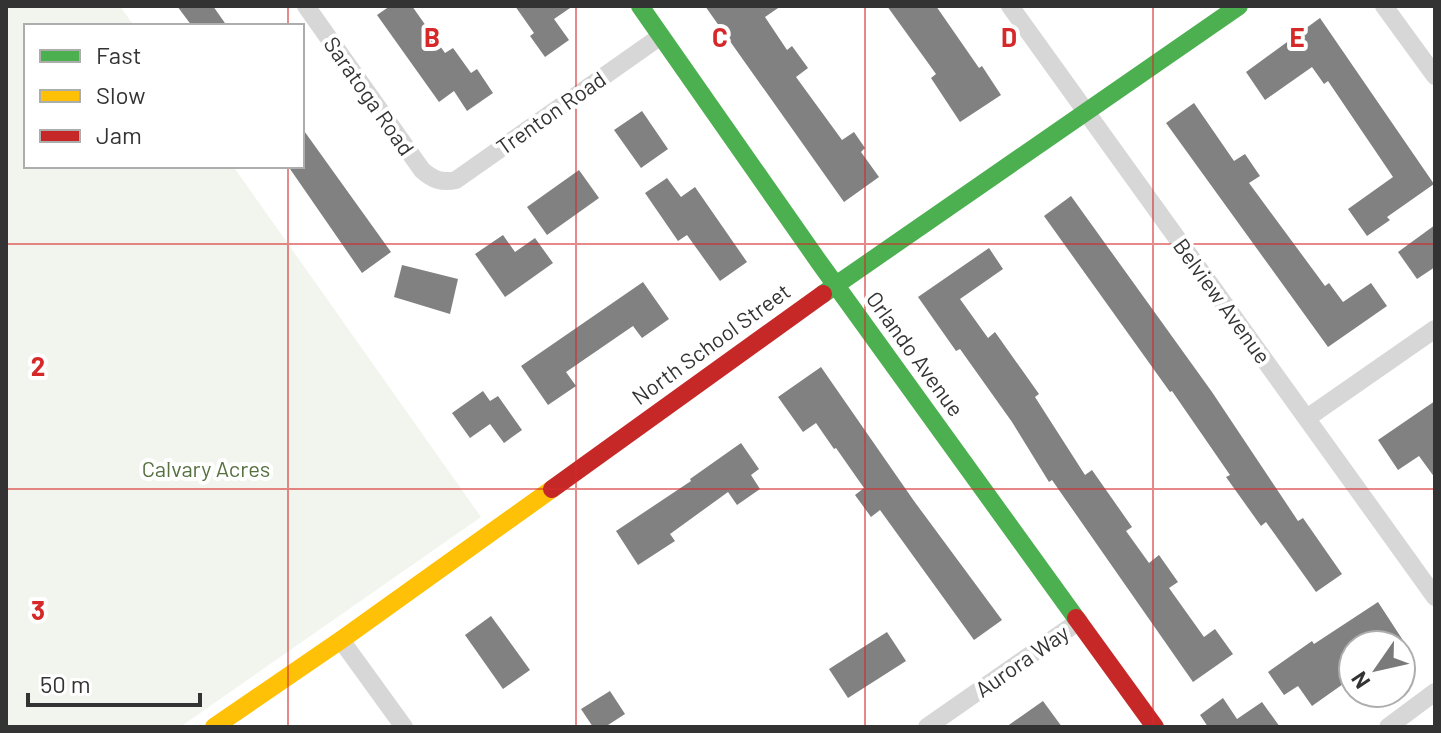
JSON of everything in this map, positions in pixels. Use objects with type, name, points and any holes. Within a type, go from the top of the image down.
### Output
[{"type":"street","name":"Saratoga Road","points":[[306,6],[422,170],[438,181]]},
{"type":"street","name":"Orlando Avenue","points":[[640,6],[836,285],[1155,727]]},
{"type":"street","name":"Belview Avenue","points":[[1010,6],[1435,597]]},
{"type":"street","name":"North School Street","points":[[214,727],[341,640],[836,285],[1239,6]]},
{"type":"street","points":[[1384,6],[1435,76]]},
{"type":"street","name":"Trenton Road","points":[[438,181],[456,180],[661,36]]},
{"type":"street","points":[[1307,418],[1435,329]]},
{"type":"street","name":"Aurora Way","points":[[927,727],[1079,621]]},
{"type":"street","points":[[341,640],[404,727]]},
{"type":"street","points":[[1388,727],[1435,692]]},
{"type":"green space","name":"Calvary Acres","points":[[6,6],[120,6],[133,24],[24,24],[24,168],[234,168],[481,517],[180,727],[6,727]]},
{"type":"building","points":[[177,6],[213,6],[226,24],[190,24]]},
{"type":"building","points":[[390,6],[412,6],[445,53],[453,48],[471,73],[477,69],[493,93],[467,111],[454,91],[439,102],[377,15]]},
{"type":"building","points":[[515,6],[573,6],[554,19],[569,40],[545,57],[530,36],[534,33]]},
{"type":"building","points":[[705,6],[781,6],[765,17],[787,50],[792,46],[808,68],[796,77],[842,140],[854,132],[865,148],[861,152],[879,177],[844,202]]},
{"type":"building","points":[[887,6],[936,6],[1001,95],[960,122],[931,78],[936,74]]},
{"type":"building","points":[[1320,18],[1434,184],[1387,217],[1390,220],[1367,236],[1348,209],[1393,177],[1328,81],[1324,84],[1312,67],[1265,100],[1246,72]]},
{"type":"building","points":[[1194,103],[1234,161],[1245,154],[1260,176],[1249,183],[1325,286],[1329,283],[1343,302],[1371,283],[1387,306],[1328,347],[1166,123]]},
{"type":"building","points":[[642,111],[668,149],[641,168],[614,130]]},
{"type":"building","points":[[304,131],[391,252],[362,273],[289,168],[304,168]]},
{"type":"building","points":[[579,170],[599,198],[547,235],[527,207]]},
{"type":"building","points":[[667,178],[681,197],[695,187],[747,262],[720,281],[687,235],[678,241],[645,193]]},
{"type":"building","points":[[1071,196],[1212,392],[1298,521],[1303,518],[1342,574],[1316,592],[1266,522],[1261,526],[1172,391],[1044,216]]},
{"type":"building","points":[[1435,225],[1435,267],[1417,279],[1398,252]]},
{"type":"building","points":[[503,235],[515,252],[535,238],[553,263],[505,297],[475,254]]},
{"type":"building","points":[[989,248],[1003,269],[960,299],[988,338],[995,332],[1039,394],[1035,397],[1085,475],[1092,470],[1132,527],[1126,531],[1149,563],[1159,555],[1178,582],[1169,588],[1204,637],[1215,629],[1233,654],[1193,682],[1052,480],[1049,482],[1012,422],[960,349],[956,351],[918,297]]},
{"type":"building","points":[[402,265],[458,279],[450,314],[394,297]]},
{"type":"building","points":[[643,282],[669,319],[642,338],[633,326],[566,372],[576,386],[548,405],[521,366]]},
{"type":"building","points":[[821,367],[1002,620],[974,640],[880,510],[871,517],[855,495],[864,488],[816,423],[803,432],[778,397]]},
{"type":"building","points":[[483,391],[490,401],[498,396],[522,430],[504,443],[490,424],[470,438],[452,413]]},
{"type":"building","points":[[1435,401],[1435,478],[1419,456],[1398,470],[1378,440]]},
{"type":"building","points":[[741,443],[759,469],[751,475],[760,489],[737,505],[728,492],[670,534],[675,541],[638,565],[616,531]]},
{"type":"building","points":[[1378,602],[1396,629],[1337,629],[1337,688],[1312,706],[1298,686],[1284,695],[1268,672],[1312,641],[1314,644]]},
{"type":"building","points":[[491,616],[530,670],[503,689],[465,635]]},
{"type":"building","points":[[887,632],[906,661],[848,698],[829,669]]},
{"type":"building","points":[[610,691],[625,714],[605,727],[593,727],[581,709]]},
{"type":"building","points":[[1223,698],[1237,719],[1262,702],[1280,727],[1208,727],[1200,715]]},
{"type":"building","points":[[1043,701],[1062,727],[1006,727]]},
{"type":"traffic: fast","points":[[640,6],[819,262],[1076,618]]},
{"type":"traffic: fast","points":[[823,294],[1239,6]]},
{"type":"traffic: slow","points":[[214,727],[552,489]]},
{"type":"traffic: jam","points":[[552,489],[823,294]]},
{"type":"traffic: jam","points":[[1076,618],[1155,727]]}]
